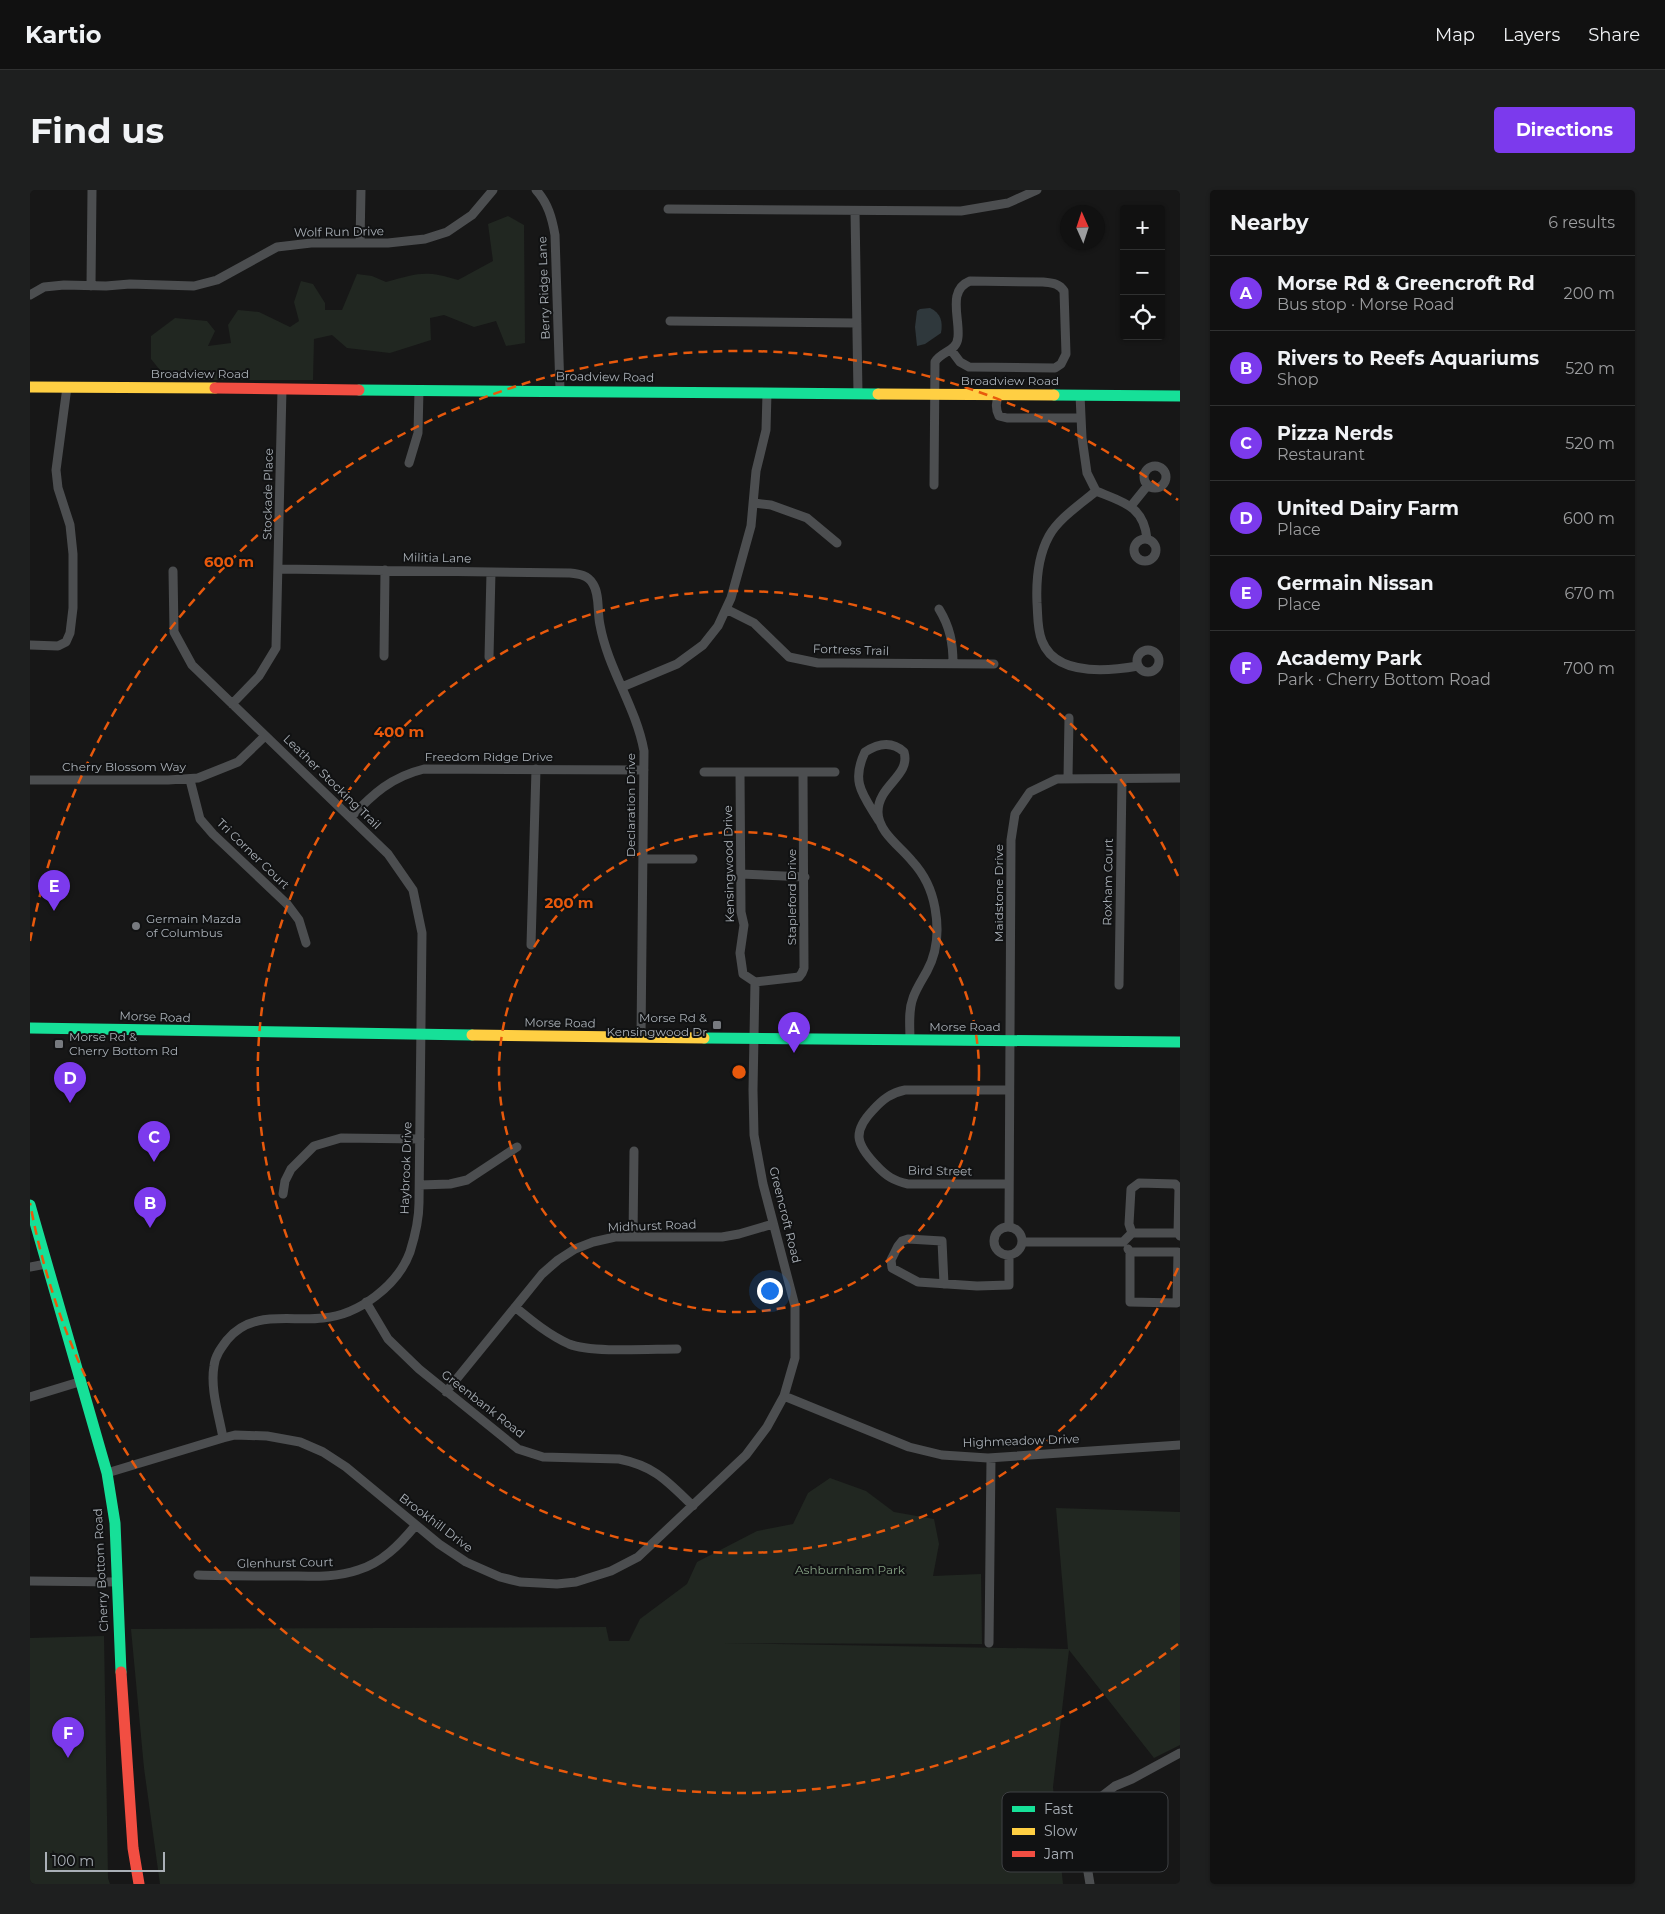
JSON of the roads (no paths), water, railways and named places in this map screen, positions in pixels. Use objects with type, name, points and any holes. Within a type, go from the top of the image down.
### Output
[{"type":"main road","name":"Broadview Road","points":[[30,387],[1180,396]]},
{"type":"main road","name":"Morse Road","points":[[30,1028],[421,1035],[1180,1042]]},
{"type":"main road","name":"Cherry Bottom Road","points":[[30,1205],[79,1382],[107,1473],[114,1523],[119,1650],[133,1848],[139,1884]]},
{"type":"street","points":[[91,286],[92,190]]},
{"type":"street","points":[[360,243],[361,190]]},
{"type":"street","name":"Wolf Run Drive","points":[[30,295],[44,287],[130,284],[194,286],[217,280],[276,247],[311,243],[388,244],[425,240],[447,232],[472,215],[493,190]]},
{"type":"street","name":"Berry Ridge Lane","points":[[536,190],[550,212],[556,235],[560,390]]},
{"type":"street","points":[[668,209],[961,211],[1008,203],[1037,190]]},
{"type":"street","points":[[855,211],[858,394]]},
{"type":"street","points":[[934,485],[935,362],[937,357],[951,350],[957,344],[956,299],[958,289],[962,284],[970,281],[1043,282],[1054,283],[1064,291],[1066,354],[1061,364],[1055,368],[969,367],[960,362],[951,350]]},
{"type":"street","points":[[670,321],[857,322]]},
{"type":"street","points":[[30,646],[58,646],[66,642],[70,633],[73,608],[73,554],[70,525],[58,488],[56,470],[67,387]]},
{"type":"street","name":"Stockade Place","points":[[232,704],[258,676],[276,648],[282,389]]},
{"type":"street","points":[[409,463],[418,433],[419,390]]},
{"type":"street","points":[[622,687],[677,664],[703,645],[718,626],[731,598],[752,526],[756,471],[766,430],[767,393]]},
{"type":"street","points":[[999,394],[996,411],[999,416],[1007,418],[1081,418]]},
{"type":"street","points":[[1080,395],[1087,473],[1096,491],[1131,506],[1144,524],[1147,539]]},
{"type":"street","points":[[1131,506],[1148,485]]},
{"type":"street","points":[[1096,491],[1057,525],[1044,547],[1039,565],[1036,589],[1040,635],[1043,644],[1054,658],[1062,663],[1078,668],[1108,670],[1138,666]]},
{"type":"street","points":[[754,503],[771,505],[807,518],[837,543]]},
{"type":"street","name":"Militia Lane","points":[[279,569],[570,573],[584,575],[592,582]]},
{"type":"street","points":[[384,656],[385,570]]},
{"type":"street","name":"Leather Stocking Trail","points":[[173,571],[174,632],[192,665],[388,854],[413,890],[422,934],[421,1035]]},
{"type":"street","points":[[490,657],[492,572]]},
{"type":"street","name":"Declaration Drive","points":[[592,582],[596,589],[602,637],[640,730],[644,751],[641,1037]]},
{"type":"street","name":"Fortress Trail","points":[[726,609],[754,623],[790,656],[798,659],[832,663],[994,664]]},
{"type":"street","points":[[939,609],[950,632],[953,647],[953,663]]},
{"type":"street","points":[[1068,778],[1069,718]]},
{"type":"street","name":"Cherry Blossom Way","points":[[30,780],[190,780],[238,762],[266,736]]},
{"type":"street","points":[[879,820],[878,813],[881,797],[906,763],[904,752],[893,744],[873,747],[866,752],[860,767],[859,783],[864,799],[888,835],[913,861],[932,893],[938,924],[934,955],[913,997],[910,1040]]},
{"type":"street","name":"Freedom Ridge Drive","points":[[350,817],[376,792],[406,773],[424,769],[644,770]]},
{"type":"street","points":[[531,945],[536,769]]},
{"type":"street","points":[[704,772],[835,772]]},
{"type":"street","name":"Kensingwood Drive","points":[[740,772],[741,912],[744,924],[740,953],[743,974],[755,982]]},
{"type":"street","name":"Stapleford Drive","points":[[755,982],[799,977],[804,968],[803,772]]},
{"type":"street","name":"Maidstone Drive","points":[[1009,1227],[1011,840],[1015,814],[1030,792],[1057,779],[1180,778]]},
{"type":"street","name":"Roxham Court","points":[[1120,985],[1122,779]]},
{"type":"street","name":"Tri Corner Court","points":[[190,780],[200,819],[213,834],[287,904],[299,920],[306,943]]},
{"type":"street","points":[[643,859],[693,859]]},
{"type":"street","points":[[741,874],[805,877]]},
{"type":"street","points":[[754,1039],[755,982]]},
{"type":"street","name":"Haybrook Drive","points":[[223,1438],[213,1386],[214,1366],[220,1349],[230,1336],[250,1323],[263,1319],[323,1318],[346,1312],[366,1302],[389,1284],[410,1253],[416,1231],[420,1185],[421,1035]]},
{"type":"street","name":"Greencroft Road","points":[[754,1039],[754,1135],[763,1184],[795,1306],[795,1358],[784,1396]]},
{"type":"street","name":"Bird Street","points":[[1009,1090],[905,1090],[891,1093],[861,1122],[859,1137],[863,1152],[883,1173],[894,1181],[908,1184],[1009,1184]]},
{"type":"street","points":[[283,1194],[285,1181],[291,1169],[314,1146],[341,1138],[420,1139]]},
{"type":"street","points":[[420,1185],[450,1184],[467,1180],[517,1147]]},
{"type":"street","points":[[634,1151],[634,1238]]},
{"type":"street","points":[[1022,1242],[1123,1242],[1132,1233],[1179,1235],[1178,1188],[1175,1184],[1139,1183],[1131,1189],[1130,1224],[1132,1233]]},
{"type":"street","name":"Midhurst Road","points":[[446,1392],[542,1274],[558,1260],[578,1247],[615,1238],[722,1237],[773,1224]]},
{"type":"street","points":[[1009,1227],[1017,1230],[1022,1242],[1016,1253],[1004,1255],[997,1250],[994,1241],[1000,1230],[1009,1227]]},
{"type":"street","points":[[944,1284],[942,1240],[908,1239],[898,1246],[891,1260],[892,1268],[918,1282],[944,1284],[1009,1285],[1009,1255]]},
{"type":"street","points":[[1123,1242],[1130,1252],[1130,1302],[1177,1303],[1179,1251],[1130,1252]]},
{"type":"street","points":[[30,1268],[46,1264]]},
{"type":"street","name":"Greenbank Road","points":[[366,1302],[388,1339],[419,1369],[518,1449],[543,1457],[630,1461],[656,1472],[693,1506]]},
{"type":"street","points":[[515,1307],[545,1331],[570,1345],[592,1348],[677,1349]]},
{"type":"street","points":[[30,1397],[79,1382]]},
{"type":"street","name":"Highmeadow Drive","points":[[784,1396],[917,1450],[942,1455],[991,1458],[1180,1445]]},
{"type":"street","name":"Brookhill Drive","points":[[107,1473],[236,1435],[267,1436],[300,1442],[324,1452],[346,1467],[415,1526],[466,1562],[487,1572],[520,1582],[557,1584],[576,1582],[611,1571],[638,1557],[746,1455],[766,1427],[784,1396]]},
{"type":"street","points":[[989,1643],[991,1458]]},
{"type":"street","name":"Glenhurst Court","points":[[198,1576],[323,1576],[344,1574],[360,1570],[382,1559],[400,1544],[415,1526]]},
{"type":"street","points":[[30,1581],[116,1582]]},
{"type":"street","points":[[1107,1792],[1115,1786],[1180,1754]]},
{"type":"place","name":"Germain Nissan","points":[[54,911]]},
{"type":"place","name":"Germain Mazda of Columbus","points":[[136,926]]},
{"type":"place","name":"Morse Rd & Kensingwood Dr","points":[[717,1025]]},
{"type":"place","name":"Morse Rd & Cherry Bottom Rd","points":[[59,1044]]},
{"type":"place","name":"Morse Rd & Greencroft Rd","points":[[794,1053]]},
{"type":"place","name":"United Dairy Farm","points":[[70,1103]]},
{"type":"place","name":"Pizza Nerds","points":[[154,1162]]},
{"type":"place","name":"Rivers to Reefs Aquariums","points":[[150,1228]]},
{"type":"place","name":"Academy Park","points":[[68,1758]]},
{"type":"park label","name":"Ashburnham Park","points":[[850,1570]]}]
